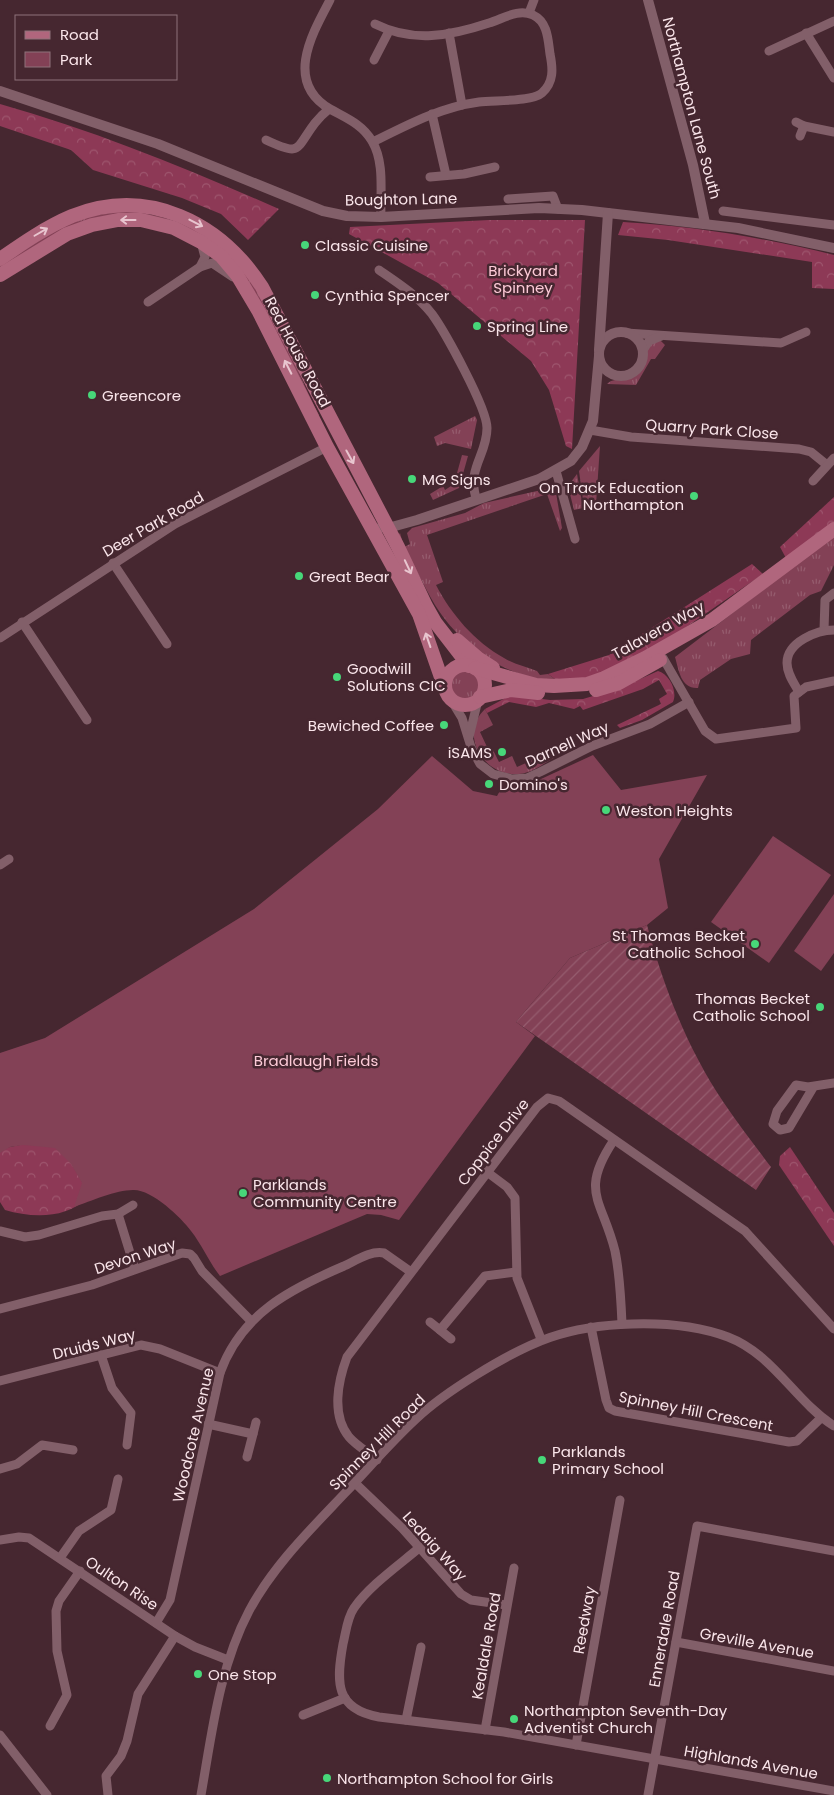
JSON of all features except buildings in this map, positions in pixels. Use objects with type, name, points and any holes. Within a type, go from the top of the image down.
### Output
[{"type":"main road","points":[[0,259],[59,222],[88,211],[136,206],[179,215],[209,230],[241,258],[262,287],[299,358],[330,441],[377,506],[382,529],[435,622],[484,681],[479,699]]},
{"type":"main road","name":"Red House Road","points":[[0,275],[53,241],[81,228],[101,223],[130,220],[153,222],[183,232],[201,242],[227,263],[243,285],[330,441],[365,515],[382,529],[419,614],[444,686]]},
{"type":"main road","name":"Talavera Way","points":[[472,667],[536,685],[587,684],[616,673],[712,620],[834,530]]},
{"type":"main road","points":[[426,606],[478,659],[517,679]]},
{"type":"main road","points":[[472,667],[452,669],[445,680],[444,686],[451,700],[462,705],[469,705],[479,699],[511,690],[564,694],[598,690],[632,676],[663,658],[712,620]]},
{"type":"street","points":[[330,0],[309,43],[304,66],[310,88],[329,108],[354,122],[373,142],[380,164],[381,217]]},
{"type":"street","points":[[529,13],[534,0]]},
{"type":"street","name":"Northampton Lane South","points":[[648,0],[693,165],[705,223]]},
{"type":"street","points":[[373,142],[432,114],[462,105],[500,99],[533,98],[547,88],[552,76],[546,29],[539,19],[529,13],[517,13],[489,24],[424,37],[389,31],[375,24]]},
{"type":"street","points":[[781,57],[773,49],[834,21]]},
{"type":"street","points":[[374,60],[389,31]]},
{"type":"street","points":[[450,32],[462,105]]},
{"type":"street","points":[[806,33],[834,78]]},
{"type":"street","name":"Boughton Lane","points":[[0,91],[149,140],[323,211],[347,216],[381,217],[558,209],[705,223],[834,248]]},
{"type":"street","points":[[266,140],[288,149],[297,148],[302,144],[314,124],[329,108]]},
{"type":"street","points":[[432,114],[446,175]]},
{"type":"street","points":[[796,122],[804,126],[834,132]]},
{"type":"street","points":[[800,136],[804,126]]},
{"type":"street","points":[[430,178],[464,174],[495,167]]},
{"type":"street","points":[[508,199],[553,196],[558,209]]},
{"type":"street","points":[[723,211],[834,225]]},
{"type":"street","points":[[382,529],[432,514],[556,471],[577,455],[590,430],[594,413],[608,213]]},
{"type":"street","points":[[200,267],[205,257],[201,242]]},
{"type":"street","points":[[148,302],[200,267],[212,263],[219,266],[243,285]]},
{"type":"street","points":[[379,270],[406,289],[432,314],[484,411],[487,430],[472,482],[476,498]]},
{"type":"street","points":[[602,310],[608,325],[622,332],[639,340],[643,350],[642,363],[638,368],[627,375],[614,374],[604,368],[599,353],[606,338],[622,332],[781,343],[806,332]]},
{"type":"street","points":[[643,350],[653,338],[666,334]]},
{"type":"street","points":[[596,388],[614,374]]},
{"type":"street","name":"Quarry Park Close","points":[[590,430],[630,437],[799,449],[811,452],[827,465]]},
{"type":"street","name":"Deer Park Road","points":[[0,638],[113,562],[175,524],[256,482],[280,466],[330,441]]},
{"type":"street","points":[[813,481],[834,458]]},
{"type":"street","points":[[556,471],[575,539]]},
{"type":"street","points":[[377,506],[388,518],[400,519],[432,514]]},
{"type":"street","points":[[382,529],[400,519]]},
{"type":"street","points":[[113,562],[167,644]]},
{"type":"street","points":[[824,630],[826,600],[834,593]]},
{"type":"street","points":[[22,622],[87,720]]},
{"type":"street","points":[[799,692],[788,674],[787,661],[791,649],[809,636],[824,630],[834,630]]},
{"type":"street","points":[[663,658],[705,732],[716,739],[796,728],[794,696],[806,687],[834,681]]},
{"type":"street","points":[[469,740],[479,699]]},
{"type":"street","name":"Darnell Way","points":[[451,700],[462,718],[476,757],[487,770],[502,777],[520,779],[540,772],[597,744],[650,724],[689,702]]},
{"type":"street","points":[[0,865],[9,859]]},
{"type":"street","points":[[814,1086],[789,1128],[780,1130],[772,1124],[776,1111],[796,1085],[814,1086],[834,1083]]},
{"type":"street","name":"Coppice Drive","points":[[377,1460],[355,1442],[343,1427],[338,1403],[340,1379],[351,1351],[537,1107],[548,1098],[558,1101],[745,1231],[834,1329]]},
{"type":"street","points":[[614,1140],[599,1164],[595,1186],[617,1263],[622,1324]]},
{"type":"street","points":[[487,1172],[507,1187],[515,1198],[516,1272],[518,1283],[541,1339]]},
{"type":"street","points":[[0,1231],[25,1237],[39,1235],[102,1216],[118,1214],[133,1205]]},
{"type":"street","points":[[118,1214],[135,1269]]},
{"type":"street","name":"Woodcote Avenue","points":[[156,1623],[170,1600],[220,1373],[235,1341],[251,1321],[272,1302],[288,1292],[376,1252],[388,1255],[411,1272]]},
{"type":"street","name":"Devon Way","points":[[0,1308],[92,1285],[135,1269],[160,1263],[175,1255],[190,1254],[202,1271],[251,1321]]},
{"type":"street","points":[[440,1330],[485,1276],[516,1272]]},
{"type":"street","points":[[430,1322],[451,1339]]},
{"type":"street","name":"Spinney Hill Road","points":[[201,1795],[228,1660],[246,1617],[268,1580],[299,1541],[409,1426],[441,1398],[490,1367],[541,1339],[590,1327],[622,1324],[684,1326],[728,1337],[762,1357],[821,1418],[834,1426]]},
{"type":"street","name":"Spinney Hill Crescent","points":[[590,1327],[606,1400],[609,1408],[615,1411],[789,1442],[797,1441],[821,1418]]},
{"type":"street","name":"Druids Way","points":[[0,1381],[128,1347],[147,1345],[220,1373]]},
{"type":"street","points":[[102,1355],[112,1388],[131,1413],[127,1445]]},
{"type":"street","points":[[247,1457],[256,1422]]},
{"type":"street","points":[[208,1424],[253,1434]]},
{"type":"street","points":[[0,1469],[17,1464],[42,1445],[73,1450]]},
{"type":"street","points":[[60,1558],[79,1532],[111,1510],[118,1479]]},
{"type":"street","name":"Ledaig Way","points":[[354,1483],[394,1520],[464,1597],[506,1606]]},
{"type":"street","name":"Reedway","points":[[576,1745],[620,1500]]},
{"type":"street","name":"Ennerdale Road","points":[[648,1795],[696,1526],[834,1551]]},
{"type":"street","name":"Oulton Rise","points":[[0,1540],[19,1537],[29,1538],[175,1636],[195,1647],[228,1660]]},
{"type":"street","points":[[303,1715],[344,1698],[339,1686],[338,1671],[352,1610],[419,1548]]},
{"type":"street","name":"Kealdale Road","points":[[485,1730],[514,1568]]},
{"type":"street","points":[[50,1726],[66,1698],[67,1691],[57,1651],[57,1607],[80,1571]]},
{"type":"street","points":[[108,1795],[106,1776],[121,1756],[127,1741],[138,1694],[175,1636]]},
{"type":"street","name":"Greville Avenue","points":[[676,1642],[834,1671]]},
{"type":"street","points":[[406,1720],[421,1647]]},
{"type":"street","name":"Highlands Avenue","points":[[344,1698],[354,1709],[364,1714],[485,1730],[834,1790]]},
{"type":"street","points":[[0,1735],[48,1795]]},
{"type":"green space","points":[[0,104],[71,126],[141,152],[279,209],[248,240],[221,214],[182,198],[93,170],[71,150],[0,126]]},
{"type":"green space","points":[[126,211],[169,219],[203,234],[230,256],[252,282],[270,311],[319,415],[317,416],[277,333],[254,291],[228,257],[212,243],[195,233],[156,219],[116,217],[96,220],[76,225],[56,234],[0,268],[0,265],[58,228],[89,216]]},
{"type":"green space","name":"Brickyard Spinney","points":[[489,220],[585,220],[572,449],[566,446],[549,390],[531,361],[438,283],[349,234],[350,227]]},
{"type":"green space","points":[[623,222],[676,226],[729,234],[782,243],[834,255],[834,289],[812,288],[812,262],[668,240],[618,235]]},
{"type":"green space","points":[[660,340],[665,345],[655,359],[651,359],[636,385],[607,384],[614,380],[631,377],[639,371],[647,345]]},
{"type":"green space","points":[[475,416],[477,420],[471,449],[445,443],[437,446],[434,437]]},
{"type":"green space","points":[[600,446],[596,504],[584,507],[579,471]]},
{"type":"green space","points":[[462,455],[468,456],[459,488],[433,500],[430,494],[443,486],[445,490],[454,484]]},
{"type":"green space","points":[[577,474],[583,508],[574,510],[568,486]]},
{"type":"green space","points":[[555,487],[562,528],[560,531],[547,494],[427,535],[443,582],[436,585],[456,617],[483,644],[504,658],[537,671],[540,675],[548,674],[559,682],[540,680],[504,668],[459,635],[435,605],[397,538],[400,533],[404,547],[410,544],[407,533],[412,528],[465,513],[484,503]]},
{"type":"green space","points":[[834,497],[834,524],[787,560],[780,547]]},
{"type":"green space","points":[[834,536],[834,565],[821,591],[810,595],[751,640],[750,654],[731,659],[700,680],[698,688],[692,688],[684,682],[675,657]]},
{"type":"green space","points":[[752,564],[763,574],[679,632],[622,667],[589,679],[559,682],[548,674],[609,655]]},
{"type":"green space","points":[[465,670],[476,674],[480,685],[476,696],[465,700],[454,696],[450,685],[454,674]]},
{"type":"green space","points":[[658,671],[669,679],[674,693],[673,702],[642,720],[620,728],[617,725],[661,704],[659,699],[667,694],[659,680],[643,689],[583,710],[580,706],[574,709],[549,703],[536,707],[509,702],[487,713],[485,709],[511,695],[550,700],[583,699],[620,688]]},
{"type":"green space","points":[[485,709],[493,725],[480,732],[488,749],[492,748],[499,762],[512,756],[517,767],[557,749],[557,756],[534,770],[524,773],[506,773],[495,769],[486,762],[475,742],[474,731],[477,719]]},
{"type":"green space","name":"Bradlaugh Fields","points":[[593,755],[621,790],[707,775],[659,859],[668,908],[647,925],[570,958],[516,1022],[535,1036],[399,1220],[381,1215],[367,1214],[220,1276],[186,1225],[157,1199],[140,1191],[126,1190],[74,1207],[82,1183],[71,1164],[55,1148],[23,1145],[10,1147],[0,1153],[0,1053],[45,1038],[254,909],[378,809],[432,756],[473,791],[497,796],[502,787],[528,785]]},
{"type":"green space","points":[[773,836],[831,875],[769,963],[711,922]]},
{"type":"green space","points":[[834,894],[834,953],[821,971],[794,951]]},
{"type":"green space","points":[[647,925],[669,995],[699,1061],[724,1103],[771,1167],[756,1190],[516,1022],[570,958]]},
{"type":"green space","points":[[45,1140],[75,1159],[87,1198],[69,1210],[48,1215],[15,1213],[5,1210],[0,1202],[0,1149]]},
{"type":"green space","points":[[790,1147],[834,1213],[834,1246],[779,1165],[780,1156]]},
{"type":"place","name":"Classic Cuisine","points":[[305,245]]},
{"type":"place","name":"Cynthia Spencer","points":[[315,295]]},
{"type":"place","name":"Spring Line","points":[[477,326]]},
{"type":"place","name":"Greencore","points":[[92,395]]},
{"type":"place","name":"MG Signs","points":[[412,479]]},
{"type":"place","name":"On Track Education Northampton","points":[[694,496]]},
{"type":"place","name":"Great Bear","points":[[299,576]]},
{"type":"place","name":"Goodwill Solutions CIC","points":[[337,677]]},
{"type":"place","name":"Bewiched Coffee","points":[[444,725]]},
{"type":"place","name":"iSAMS","points":[[502,752]]},
{"type":"place","name":"Domino's","points":[[489,784]]},
{"type":"place","name":"Weston Heights","points":[[606,810]]},
{"type":"place","name":"St Thomas Becket Catholic School","points":[[755,944]]},
{"type":"place","name":"Thomas Becket Catholic School","points":[[820,1007]]},
{"type":"place","name":"Parklands Community Centre","points":[[243,1193]]},
{"type":"place","name":"Parklands Primary School","points":[[542,1460]]},
{"type":"place","name":"One Stop","points":[[198,1674]]},
{"type":"place","name":"Northampton Seventh-Day Adventist Church","points":[[514,1719]]},
{"type":"place","name":"Northampton School for Girls","points":[[327,1778]]}]
